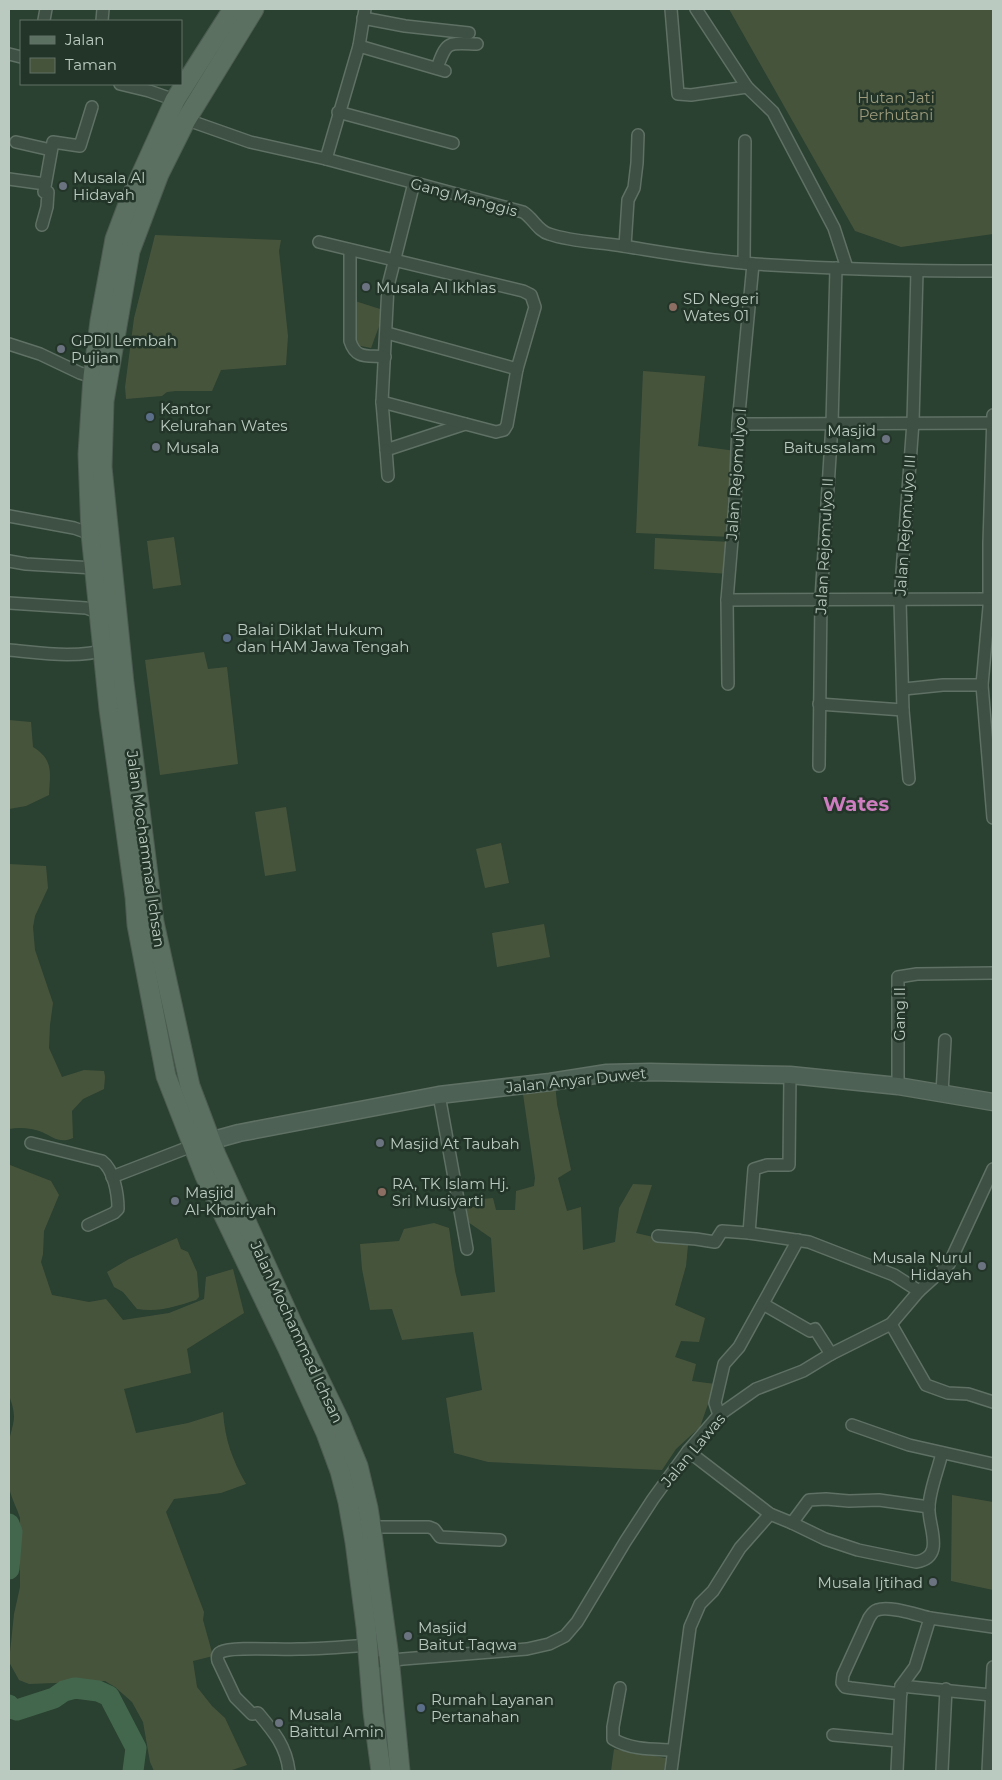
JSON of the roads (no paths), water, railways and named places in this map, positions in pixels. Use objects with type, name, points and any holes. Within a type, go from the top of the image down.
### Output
[{"type":"main road","name":"Jalan Mochammad Ichsan","points":[[233,9],[181,110],[130,199],[115,239],[108,322],[102,468],[112,648],[154,922],[190,1086],[211,1141],[293,1325],[340,1422],[358,1466],[371,1527],[389,1660],[400,1771]]},
{"type":"main road","name":"Jalan Mochammad Ichsan","points":[[181,110],[254,9]]},
{"type":"main road","name":"Jalan Mochammad Ichsan","points":[[108,322],[93,377],[88,454],[91,534],[100,614],[112,648],[109,709],[135,897],[137,925],[166,1076],[192,1146],[288,1349],[332,1448],[348,1502],[355,1542],[381,1771]]},
{"type":"street","points":[[671,9],[678,94],[747,87]]},
{"type":"street","name":"Jalan Rejomulyo II","points":[[696,9],[747,87],[773,112],[834,228],[842,268],[821,599],[819,766]]},
{"type":"street","points":[[326,159],[338,112],[359,46],[364,13],[405,26],[469,33]]},
{"type":"street","points":[[359,46],[441,70],[442,52],[447,46],[454,43],[477,44]]},
{"type":"street","name":"Gang Manggis","points":[[124,85],[149,91],[181,110],[250,142],[326,159],[524,212],[531,217],[541,230],[548,234],[647,251],[749,263],[842,268],[993,270]]},
{"type":"street","points":[[42,224],[47,206],[48,192],[44,192],[51,150],[55,141],[80,146],[92,108]]},
{"type":"street","points":[[338,112],[453,143]]},
{"type":"street","points":[[625,246],[628,200],[634,188],[639,150],[638,135]]},
{"type":"street","points":[[16,142],[51,150]]},
{"type":"street","name":"Jalan Rejomulyo I","points":[[728,684],[727,600],[735,504],[738,424],[749,263],[745,142]]},
{"type":"street","points":[[9,179],[45,184]]},
{"type":"street","points":[[388,476],[382,402],[388,286],[414,183]]},
{"type":"street","points":[[319,242],[523,291],[531,295],[535,307],[517,368],[508,426],[504,430],[496,432],[382,402]]},
{"type":"street","points":[[350,250],[350,341],[353,350],[357,354],[385,357]]},
{"type":"street","name":"Jalan Rejomulyo III","points":[[910,779],[903,710],[904,689],[900,600],[913,422],[917,270]]},
{"type":"street","points":[[387,333],[517,368]]},
{"type":"street","points":[[9,344],[40,354],[80,373],[93,377]]},
{"type":"street","points":[[738,424],[993,420],[990,605],[982,685],[993,818]]},
{"type":"street","points":[[386,450],[466,424]]},
{"type":"street","points":[[9,516],[74,528],[91,534]]},
{"type":"street","points":[[9,561],[26,564],[94,568]]},
{"type":"street","points":[[727,600],[900,600],[990,605]]},
{"type":"street","points":[[9,603],[86,608],[100,614]]},
{"type":"street","points":[[9,650],[83,655],[112,648]]},
{"type":"street","points":[[904,689],[943,685],[982,685]]},
{"type":"street","points":[[819,704],[903,710]]},
{"type":"street","name":"Gang II","points":[[898,1086],[898,977],[917,974],[993,973]]},
{"type":"street","points":[[942,1093],[945,1040]]},
{"type":"street","name":"Jalan Anyar Duwet","points":[[192,1146],[239,1133],[439,1095],[608,1073],[790,1075],[898,1086],[993,1102]]},
{"type":"street","points":[[749,1234],[754,1169],[767,1165],[789,1165],[790,1075]]},
{"type":"street","points":[[439,1095],[467,1249]]},
{"type":"street","points":[[32,1143],[102,1160],[110,1169],[118,1209],[114,1213],[88,1225]]},
{"type":"street","points":[[112,1177],[192,1146]]},
{"type":"street","name":"Jalan Lawas","points":[[289,1771],[287,1757],[274,1731],[258,1713],[252,1714],[236,1697],[218,1661],[217,1656],[219,1653],[246,1649],[299,1649],[368,1654],[389,1660],[527,1649],[549,1644],[565,1636],[577,1622],[653,1499],[688,1451],[719,1415],[756,1389],[803,1372],[831,1354],[891,1324],[919,1291],[949,1264],[993,1169]]},
{"type":"street","points":[[658,1236],[715,1242],[720,1232],[798,1240],[828,1248],[894,1274],[919,1291]]},
{"type":"street","points":[[719,1415],[715,1402],[724,1364],[738,1347],[798,1240]]},
{"type":"street","points":[[763,1304],[810,1331],[815,1329],[831,1354]]},
{"type":"street","points":[[891,1324],[926,1385],[948,1394],[968,1394],[993,1402]]},
{"type":"street","points":[[852,1425],[909,1445],[993,1464]]},
{"type":"street","points":[[688,1451],[770,1514],[825,1539],[858,1550],[916,1562],[928,1557],[934,1540],[929,1507],[942,1453]]},
{"type":"street","points":[[792,1523],[809,1500],[879,1500],[929,1507]]},
{"type":"street","points":[[671,1771],[690,1626],[700,1604],[713,1591],[740,1548],[770,1514]]},
{"type":"street","points":[[371,1527],[429,1527],[434,1529],[440,1537],[500,1540]]},
{"type":"street","points":[[992,1695],[946,1689],[901,1690],[845,1687],[842,1682],[842,1675],[873,1612],[878,1609],[993,1627]]},
{"type":"street","points":[[897,1771],[901,1690],[915,1667],[930,1618]]},
{"type":"street","points":[[988,1771],[992,1728],[993,1670]]},
{"type":"street","points":[[620,1688],[612,1727],[613,1740],[632,1748],[673,1750]]},
{"type":"street","points":[[942,1771],[946,1689]]},
{"type":"street","points":[[833,1735],[898,1741]]},
{"type":"waterway","points":[[9,1524],[12,1532],[9,1569]]},
{"type":"waterway","points":[[9,1705],[17,1710],[54,1698],[64,1691],[75,1688],[98,1691],[109,1696],[136,1748],[133,1771]]},
{"type":"place","name":"Musala Al Hidayah","points":[[63,186]]},
{"type":"place","name":"Musala Al Ikhlas","points":[[366,287]]},
{"type":"place","name":"SD Negeri Wates 01","points":[[673,307]]},
{"type":"place","name":"GPDI Lembah Pujian","points":[[61,349]]},
{"type":"place","name":"Kantor Kelurahan Wates","points":[[150,417]]},
{"type":"place","name":"Masjid Baitussalam","points":[[886,439]]},
{"type":"place","name":"Musala","points":[[156,447]]},
{"type":"place","name":"Balai Diklat Hukum dan HAM Jawa Tengah","points":[[227,638]]},
{"type":"place","name":"Masjid At Taubah","points":[[380,1143]]},
{"type":"place","name":"RA, TK Islam Hj. Sri Musiyarti","points":[[382,1192]]},
{"type":"place","name":"Masjid Al-Khoiriyah","points":[[175,1201]]},
{"type":"place","name":"Musala Nurul Hidayah","points":[[982,1266]]},
{"type":"place","name":"Musala Ijtihad","points":[[933,1582]]},
{"type":"place","name":"Masjid Baitut Taqwa","points":[[408,1636]]},
{"type":"place","name":"Rumah Layanan Pertanahan","points":[[421,1708]]},
{"type":"place","name":"Musala Baittul Amin","points":[[279,1723]]},
{"type":"district","name":"Wates","points":[[856,804]]},
{"type":"park label","name":"Hutan Jati Perhutani","points":[[896,106]]}]
